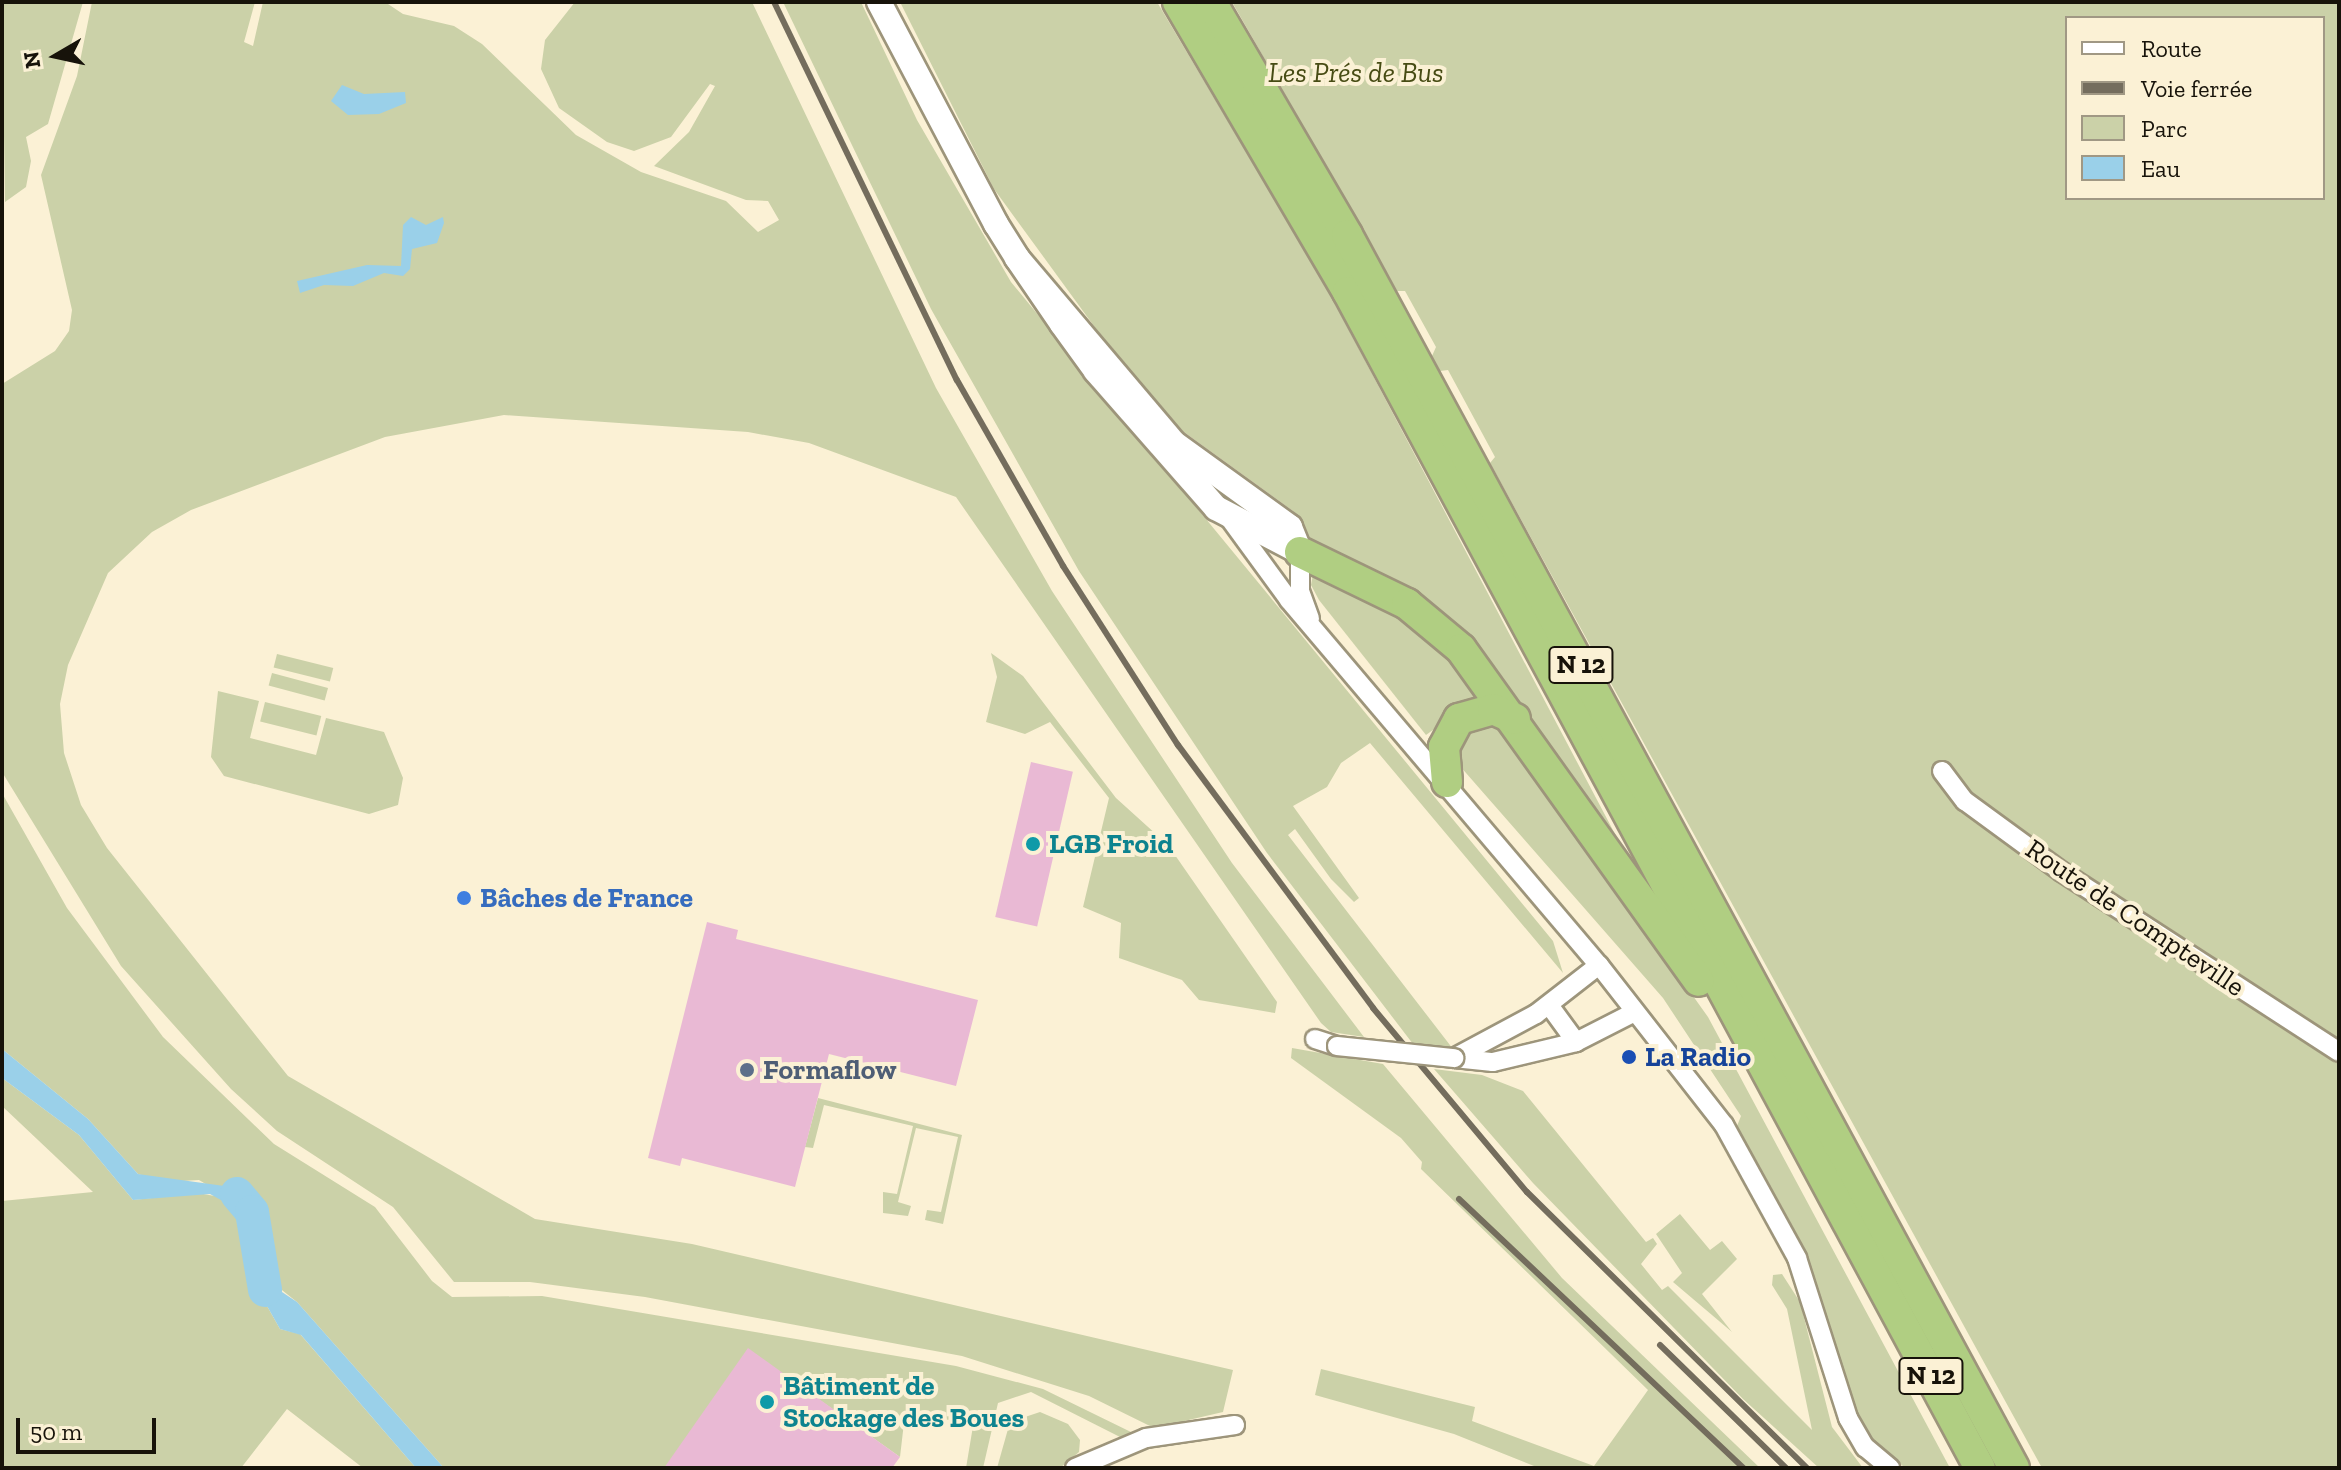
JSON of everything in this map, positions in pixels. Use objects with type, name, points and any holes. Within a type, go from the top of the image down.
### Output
[{"type":"highway","name":"N 12","points":[[1178,2],[1348,292],[1980,1468]]},
{"type":"highway","name":"N 12","points":[[1211,2],[1347,235],[2014,1468]]},
{"type":"highway","points":[[1300,552],[1428,618],[1461,649],[1515,719],[1688,964],[1882,1284]]},
{"type":"highway","points":[[1447,782],[1444,747],[1459,719],[1493,709],[1515,719]]},
{"type":"street","points":[[879,2],[941,129],[1017,258],[1096,371],[1180,471],[1230,519],[1313,624],[1599,965],[1724,1125],[1764,1189],[1811,1294],[1848,1418],[1865,1447],[1890,1468]]},
{"type":"street","points":[[1017,258],[1174,443],[1290,527],[1300,552],[1300,591],[1313,624]]},
{"type":"street","points":[[1230,519],[1300,552]]},
{"type":"street","name":"Route de Compteville","points":[[1942,771],[1965,801],[2062,872],[2339,1052]]},
{"type":"street","points":[[1454,1058],[1549,1005],[1599,965]]},
{"type":"street","points":[[1549,1005],[1576,1042]]},
{"type":"street","points":[[1315,1039],[1337,1046],[1493,1062],[1576,1042],[1635,1012]]},
{"type":"street","points":[[1075,1468],[1146,1438],[1235,1425]]},
{"type":"green space","points":[[2,2],[83,2],[48,124],[26,137],[31,161],[26,187],[5,202]]},
{"type":"green space","points":[[92,2],[255,2],[244,42],[253,46],[263,2],[385,2],[403,14],[454,26],[482,44],[576,135],[641,172],[726,201],[758,232],[779,220],[768,201],[746,200],[654,166],[689,132],[715,86],[710,84],[671,137],[634,151],[607,142],[559,108],[541,69],[545,40],[575,2],[752,2],[936,388],[1052,591],[1232,863],[1364,1037],[1331,1032],[1321,1023],[956,497],[809,443],[748,432],[504,415],[385,437],[191,510],[152,532],[108,573],[68,665],[60,704],[64,753],[81,805],[107,848],[288,1076],[535,1219],[692,1244],[1233,1370],[1223,1412],[1154,1428],[1089,1396],[962,1356],[645,1297],[530,1282],[454,1282],[393,1207],[277,1131],[231,1089],[121,966],[2,772],[2,384],[55,351],[69,331],[72,310],[41,175],[77,76]]},
{"type":"green space","points":[[783,2],[861,2],[917,120],[1011,282],[1553,941],[1563,973],[1370,743],[1341,763],[1327,787],[1293,806],[1359,898],[1354,902],[1331,879],[1295,829],[1288,835],[1453,1049],[1413,1044],[1267,853],[1079,571],[931,309]]},
{"type":"green space","points":[[900,2],[1157,2],[1323,281],[1633,868],[1525,718],[1308,544],[1293,511],[1170,422],[1126,370],[994,189]]},
{"type":"green space","name":"Les Prés de Bus","points":[[1232,2],[2339,2],[2339,1468],[2042,1468],[1490,463],[1495,457],[1448,370],[1440,371],[1432,356],[1436,347],[1405,291],[1397,291]]},
{"type":"green space","points":[[1314,569],[1395,611],[1441,647],[1477,698],[1426,735],[1319,600],[1311,585]]},
{"type":"green space","points":[[991,653],[1023,676],[1116,798],[1168,845],[1277,1002],[1275,1013],[1199,1000],[1182,980],[1119,958],[1121,923],[1083,907],[1109,798],[1050,722],[1025,734],[986,722],[997,677]]},
{"type":"green space","points":[[277,654],[333,668],[330,682],[274,668]]},
{"type":"green space","points":[[272,673],[328,688],[325,701],[269,686]]},
{"type":"green space","points":[[218,691],[259,701],[250,738],[316,755],[326,718],[384,732],[403,778],[398,805],[369,814],[224,776],[211,757]]},
{"type":"green space","points":[[265,702],[321,716],[316,735],[260,721]]},
{"type":"green space","points":[[1498,722],[1708,1017],[1950,1468],[1904,1467],[1862,1430],[1810,1270],[1737,1126],[1741,1116],[1663,998],[1459,765],[1463,732]]},
{"type":"green space","points":[[2,793],[67,908],[163,1037],[274,1144],[375,1207],[432,1281],[452,1297],[542,1296],[956,1366],[1043,1389],[1133,1433],[1120,1437],[1031,1392],[998,1403],[983,1468],[966,1468],[973,1426],[905,1414],[900,1457],[748,1349],[669,1468],[444,1468],[297,1302],[268,1279],[257,1232],[269,1222],[199,1180],[164,1182],[138,1174],[88,1119],[2,1049]]},
{"type":"green space","points":[[1292,1048],[1383,1064],[1562,1278],[1760,1468],[1539,1468],[1454,1434],[1315,1395],[1321,1369],[1475,1407],[1472,1421],[1594,1466],[1648,1390],[1421,1169],[1422,1162],[1401,1138],[1291,1058]]},
{"type":"green space","points":[[1434,1069],[1482,1075],[1523,1091],[1646,1242],[1653,1238],[1657,1244],[1641,1264],[1662,1290],[1668,1286],[1812,1430],[1787,1309],[1772,1285],[1773,1275],[1782,1274],[1800,1302],[1832,1427],[1863,1468],[1819,1468],[1743,1399],[1533,1183]]},
{"type":"green space","points":[[2,1078],[79,1135],[133,1200],[198,1193],[220,1197],[239,1210],[250,1276],[280,1329],[300,1334],[416,1468],[363,1468],[287,1409],[241,1468],[2,1468],[2,1201],[93,1192],[2,1106]]},
{"type":"green space","points":[[818,1098],[962,1135],[943,1224],[925,1220],[927,1210],[941,1212],[958,1137],[916,1128],[898,1202],[911,1206],[908,1216],[883,1213],[883,1192],[897,1194],[913,1126],[824,1105],[813,1148],[805,1147]]},
{"type":"green space","points":[[1680,1214],[1710,1250],[1722,1241],[1737,1259],[1702,1294],[1732,1332],[1673,1282],[1682,1273],[1656,1234]]},
{"type":"green space","points":[[1040,1412],[1068,1424],[1080,1440],[1079,1452],[1060,1468],[997,1468],[1010,1422]]},
{"type":"water","points":[[342,85],[364,94],[405,92],[406,103],[379,114],[348,115],[331,101]]},
{"type":"water","points":[[411,217],[426,225],[443,217],[444,223],[437,243],[412,249],[410,269],[403,276],[384,273],[353,286],[324,285],[300,293],[297,281],[367,265],[401,266],[403,225]]},
{"type":"water","points":[[2,1049],[88,1119],[138,1174],[253,1190],[269,1223],[257,1232],[247,1231],[239,1210],[210,1194],[133,1200],[79,1135],[2,1078]]},
{"type":"water","points":[[243,1246],[258,1247],[273,1286],[297,1302],[444,1468],[416,1468],[301,1335],[280,1329],[250,1276]]},
{"type":"building","name":"LGB Froid","points":[[1031,762],[1073,772],[1037,927],[995,917]]},
{"type":"building","name":"Formaflow","points":[[707,922],[738,930],[736,939],[978,1000],[956,1086],[829,1054],[795,1187],[682,1158],[680,1166],[648,1158]]},
{"type":"building","name":"Bâtiment de Stockage des Boues","points":[[748,1348],[900,1457],[892,1468],[664,1468]]},
{"type":"waterway","points":[[237,1194],[252,1212],[265,1290]]},
{"type":"railway","points":[[774,2],[957,380],[1063,566],[1178,745],[1373,1008],[1527,1192],[1807,1468]]},
{"type":"railway","points":[[1459,1199],[1743,1468]]},
{"type":"railway","points":[[1660,1345],[1786,1468]]},
{"type":"place","name":"LGB Froid","points":[[1033,844]]},
{"type":"place","name":"Bâches de France","points":[[464,898]]},
{"type":"place","name":"La Radio","points":[[1629,1057]]},
{"type":"place","name":"Formaflow","points":[[747,1070]]},
{"type":"place","name":"Bâtiment de Stockage des Boues","points":[[767,1402]]}]
